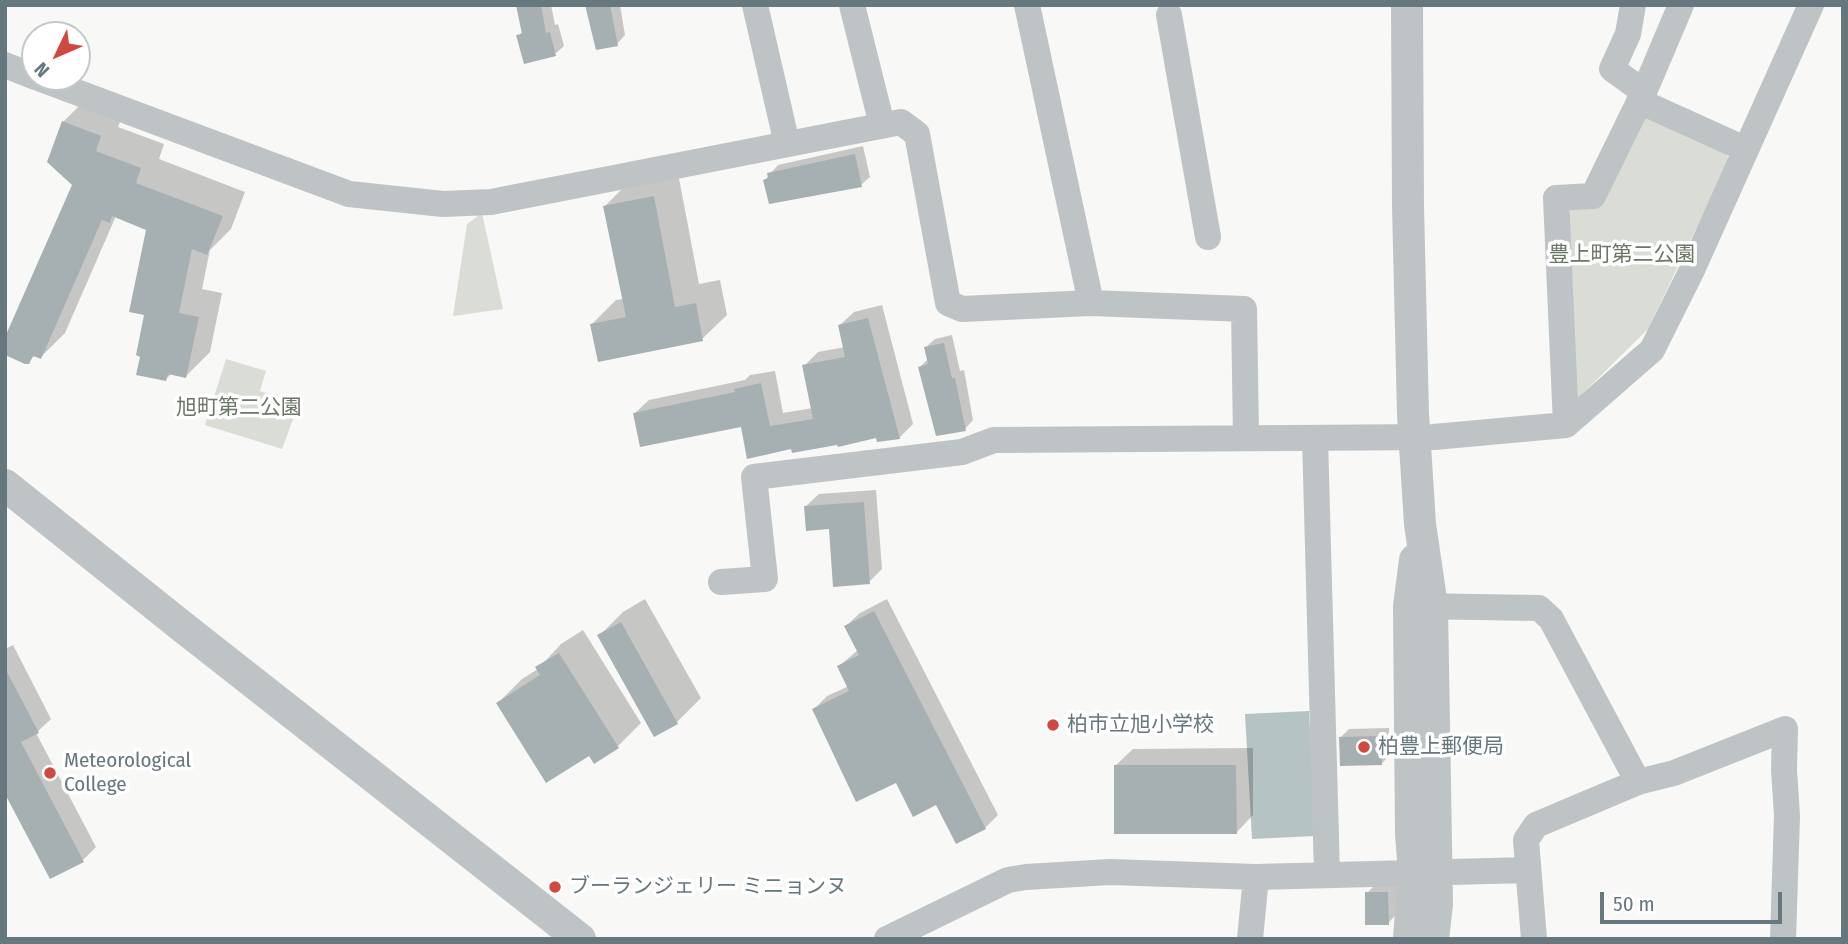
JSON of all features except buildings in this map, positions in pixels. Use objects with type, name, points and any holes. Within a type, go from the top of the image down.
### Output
[{"type":"street","points":[[755,5],[787,144]]},
{"type":"street","points":[[852,5],[882,125]]},
{"type":"street","points":[[1027,5],[1091,303]]},
{"type":"street","points":[[1407,5],[1408,206],[1420,524],[1424,872],[1409,939]]},
{"type":"street","points":[[1633,5],[1628,34],[1612,69],[1642,96],[1745,149]]},
{"type":"street","points":[[1566,425],[1556,198],[1593,196],[1642,96],[1681,5]]},
{"type":"street","points":[[721,582],[765,579],[754,477],[962,452],[994,440],[1458,437],[1566,425],[1652,350],[1692,270],[1811,5]]},
{"type":"street","points":[[1169,15],[1208,237]]},
{"type":"street","points":[[73,91],[349,194],[443,204],[491,202],[901,122],[917,134],[948,303],[961,309],[1091,303],[1244,309],[1246,438]]},
{"type":"street","points":[[1315,438],[1327,875]]},
{"type":"street","points":[[5,485],[580,939]]},
{"type":"street","points":[[1420,606],[1539,608],[1551,619],[1638,782]]},
{"type":"street","points":[[1534,939],[1526,840],[1536,825],[1638,782],[1675,772],[1785,729],[1787,816],[1783,939]]},
{"type":"street","points":[[887,939],[1008,880],[1026,877],[1110,872],[1256,877],[1528,870]]},
{"type":"street","points":[[1424,872],[1437,904],[1433,939]]},
{"type":"street","points":[[1251,939],[1256,877]]},
{"type":"green space","name":"豊上町第二公園","points":[[1652,115],[1725,149],[1729,160],[1648,329],[1575,401],[1566,212],[1641,117]]},
{"type":"green space","points":[[482,213],[503,309],[453,316],[467,224]]},
{"type":"green space","name":"旭町第二公園","points":[[226,359],[266,371],[260,391],[299,403],[282,449],[205,425]]},
{"type":"shaded area","points":[[1309,711],[1316,836],[1252,839],[1245,714]]},
{"type":"place","name":"柏市立旭小学校","points":[[1053,725]]},
{"type":"place","name":"柏豊上郵便局","points":[[1364,747]]},
{"type":"place","name":"Meteorological College","points":[[50,773]]},
{"type":"place","name":"ブーランジェリー ミニョンヌ","points":[[555,887]]}]
